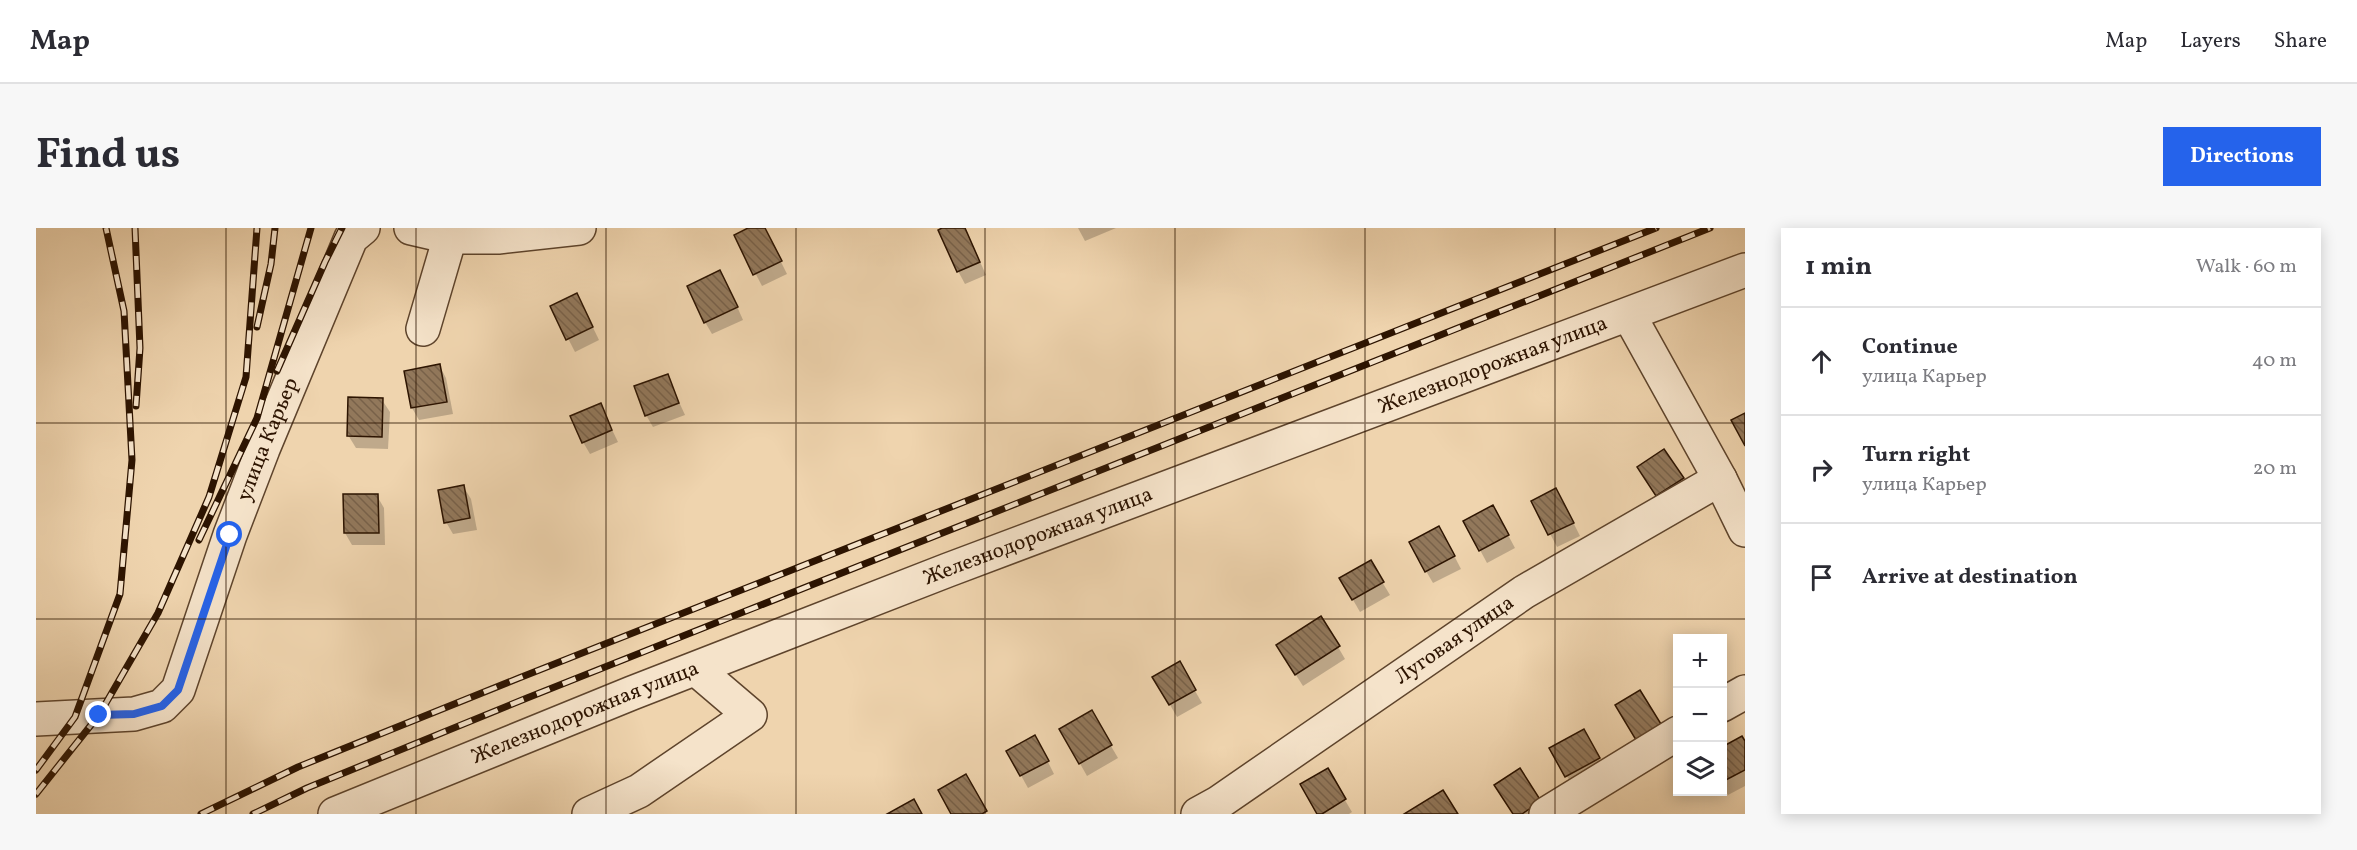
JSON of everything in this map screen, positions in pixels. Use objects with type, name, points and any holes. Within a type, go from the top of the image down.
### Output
[{"type":"street","points":[[411,228],[450,237],[579,228]]},
{"type":"street","name":"улица Карьер","points":[[36,719],[134,714],[162,706],[178,690],[254,471],[354,231]]},
{"type":"street","points":[[423,329],[450,237]]},
{"type":"street","name":"Железнодорожная улица","points":[[335,814],[696,669],[971,562],[1745,270]]},
{"type":"street","points":[[1629,315],[1720,479],[1745,531]]},
{"type":"street","name":"Луговая улица","points":[[1198,814],[1228,796],[1524,592],[1720,479]]},
{"type":"street","points":[[589,814],[639,791],[750,715],[696,669]]},
{"type":"street","points":[[1727,702],[1745,692]]},
{"type":"street","points":[[1546,814],[1673,735]]},
{"type":"building","points":[[748,228],[765,228],[782,261],[753,275],[734,235]]},
{"type":"building","points":[[965,228],[980,262],[957,272],[938,230]]},
{"type":"building","points":[[720,270],[738,307],[704,323],[687,286]]},
{"type":"building","points":[[577,293],[593,327],[566,340],[550,306]]},
{"type":"building","points":[[440,364],[447,402],[411,408],[404,371]]},
{"type":"building","points":[[668,374],[679,403],[645,416],[634,386]]},
{"type":"building","points":[[348,397],[383,398],[382,437],[347,436]]},
{"type":"building","points":[[601,403],[612,430],[582,443],[570,416]]},
{"type":"building","points":[[1745,413],[1745,446],[1731,420]]},
{"type":"building","points":[[1664,449],[1684,478],[1656,496],[1637,467]]},
{"type":"building","points":[[464,485],[470,518],[444,523],[438,490]]},
{"type":"building","points":[[1556,488],[1574,523],[1548,535],[1531,501]]},
{"type":"building","points":[[343,494],[378,494],[379,533],[344,533]]},
{"type":"building","points":[[1493,505],[1509,535],[1479,551],[1463,521]]},
{"type":"building","points":[[1439,526],[1455,556],[1425,572],[1409,542]]},
{"type":"building","points":[[1371,560],[1384,582],[1352,600],[1339,578]]},
{"type":"building","points":[[1321,616],[1340,646],[1295,675],[1276,645]]},
{"type":"building","points":[[1180,661],[1196,690],[1169,705],[1152,677]]},
{"type":"building","points":[[1640,690],[1661,724],[1636,740],[1615,705]]},
{"type":"building","points":[[1092,710],[1112,745],[1079,764],[1059,729]]},
{"type":"building","points":[[1584,729],[1600,758],[1565,777],[1549,748]]},
{"type":"building","points":[[1035,735],[1049,761],[1020,776],[1006,751]]},
{"type":"building","points":[[1742,736],[1745,741],[1745,770],[1727,779],[1727,744]]},
{"type":"building","points":[[1328,768],[1346,799],[1322,814],[1317,814],[1300,784]]},
{"type":"building","points":[[1520,768],[1541,801],[1522,814],[1513,814],[1494,785]]},
{"type":"building","points":[[966,774],[987,811],[982,814],[951,814],[938,790]]},
{"type":"building","points":[[1443,790],[1458,814],[1404,814]]},
{"type":"building","points":[[914,799],[922,814],[887,814]]},
{"type":"railway","points":[[36,770],[75,717],[120,594],[132,460],[124,311],[106,228]]},
{"type":"railway","points":[[135,228],[140,348],[136,406]]},
{"type":"railway","points":[[36,794],[99,715],[158,613],[209,497],[246,377],[257,228]]},
{"type":"railway","points":[[257,327],[271,264],[275,228]]},
{"type":"railway","points":[[199,540],[257,418],[311,228]]},
{"type":"railway","points":[[277,371],[342,228]]},
{"type":"railway","points":[[201,814],[298,767],[1656,228]]},
{"type":"railway","points":[[253,814],[307,788],[527,698],[1710,228]]},
{"type":"route","points":[[99,715],[134,714],[162,706],[178,690],[230,535]]}]
